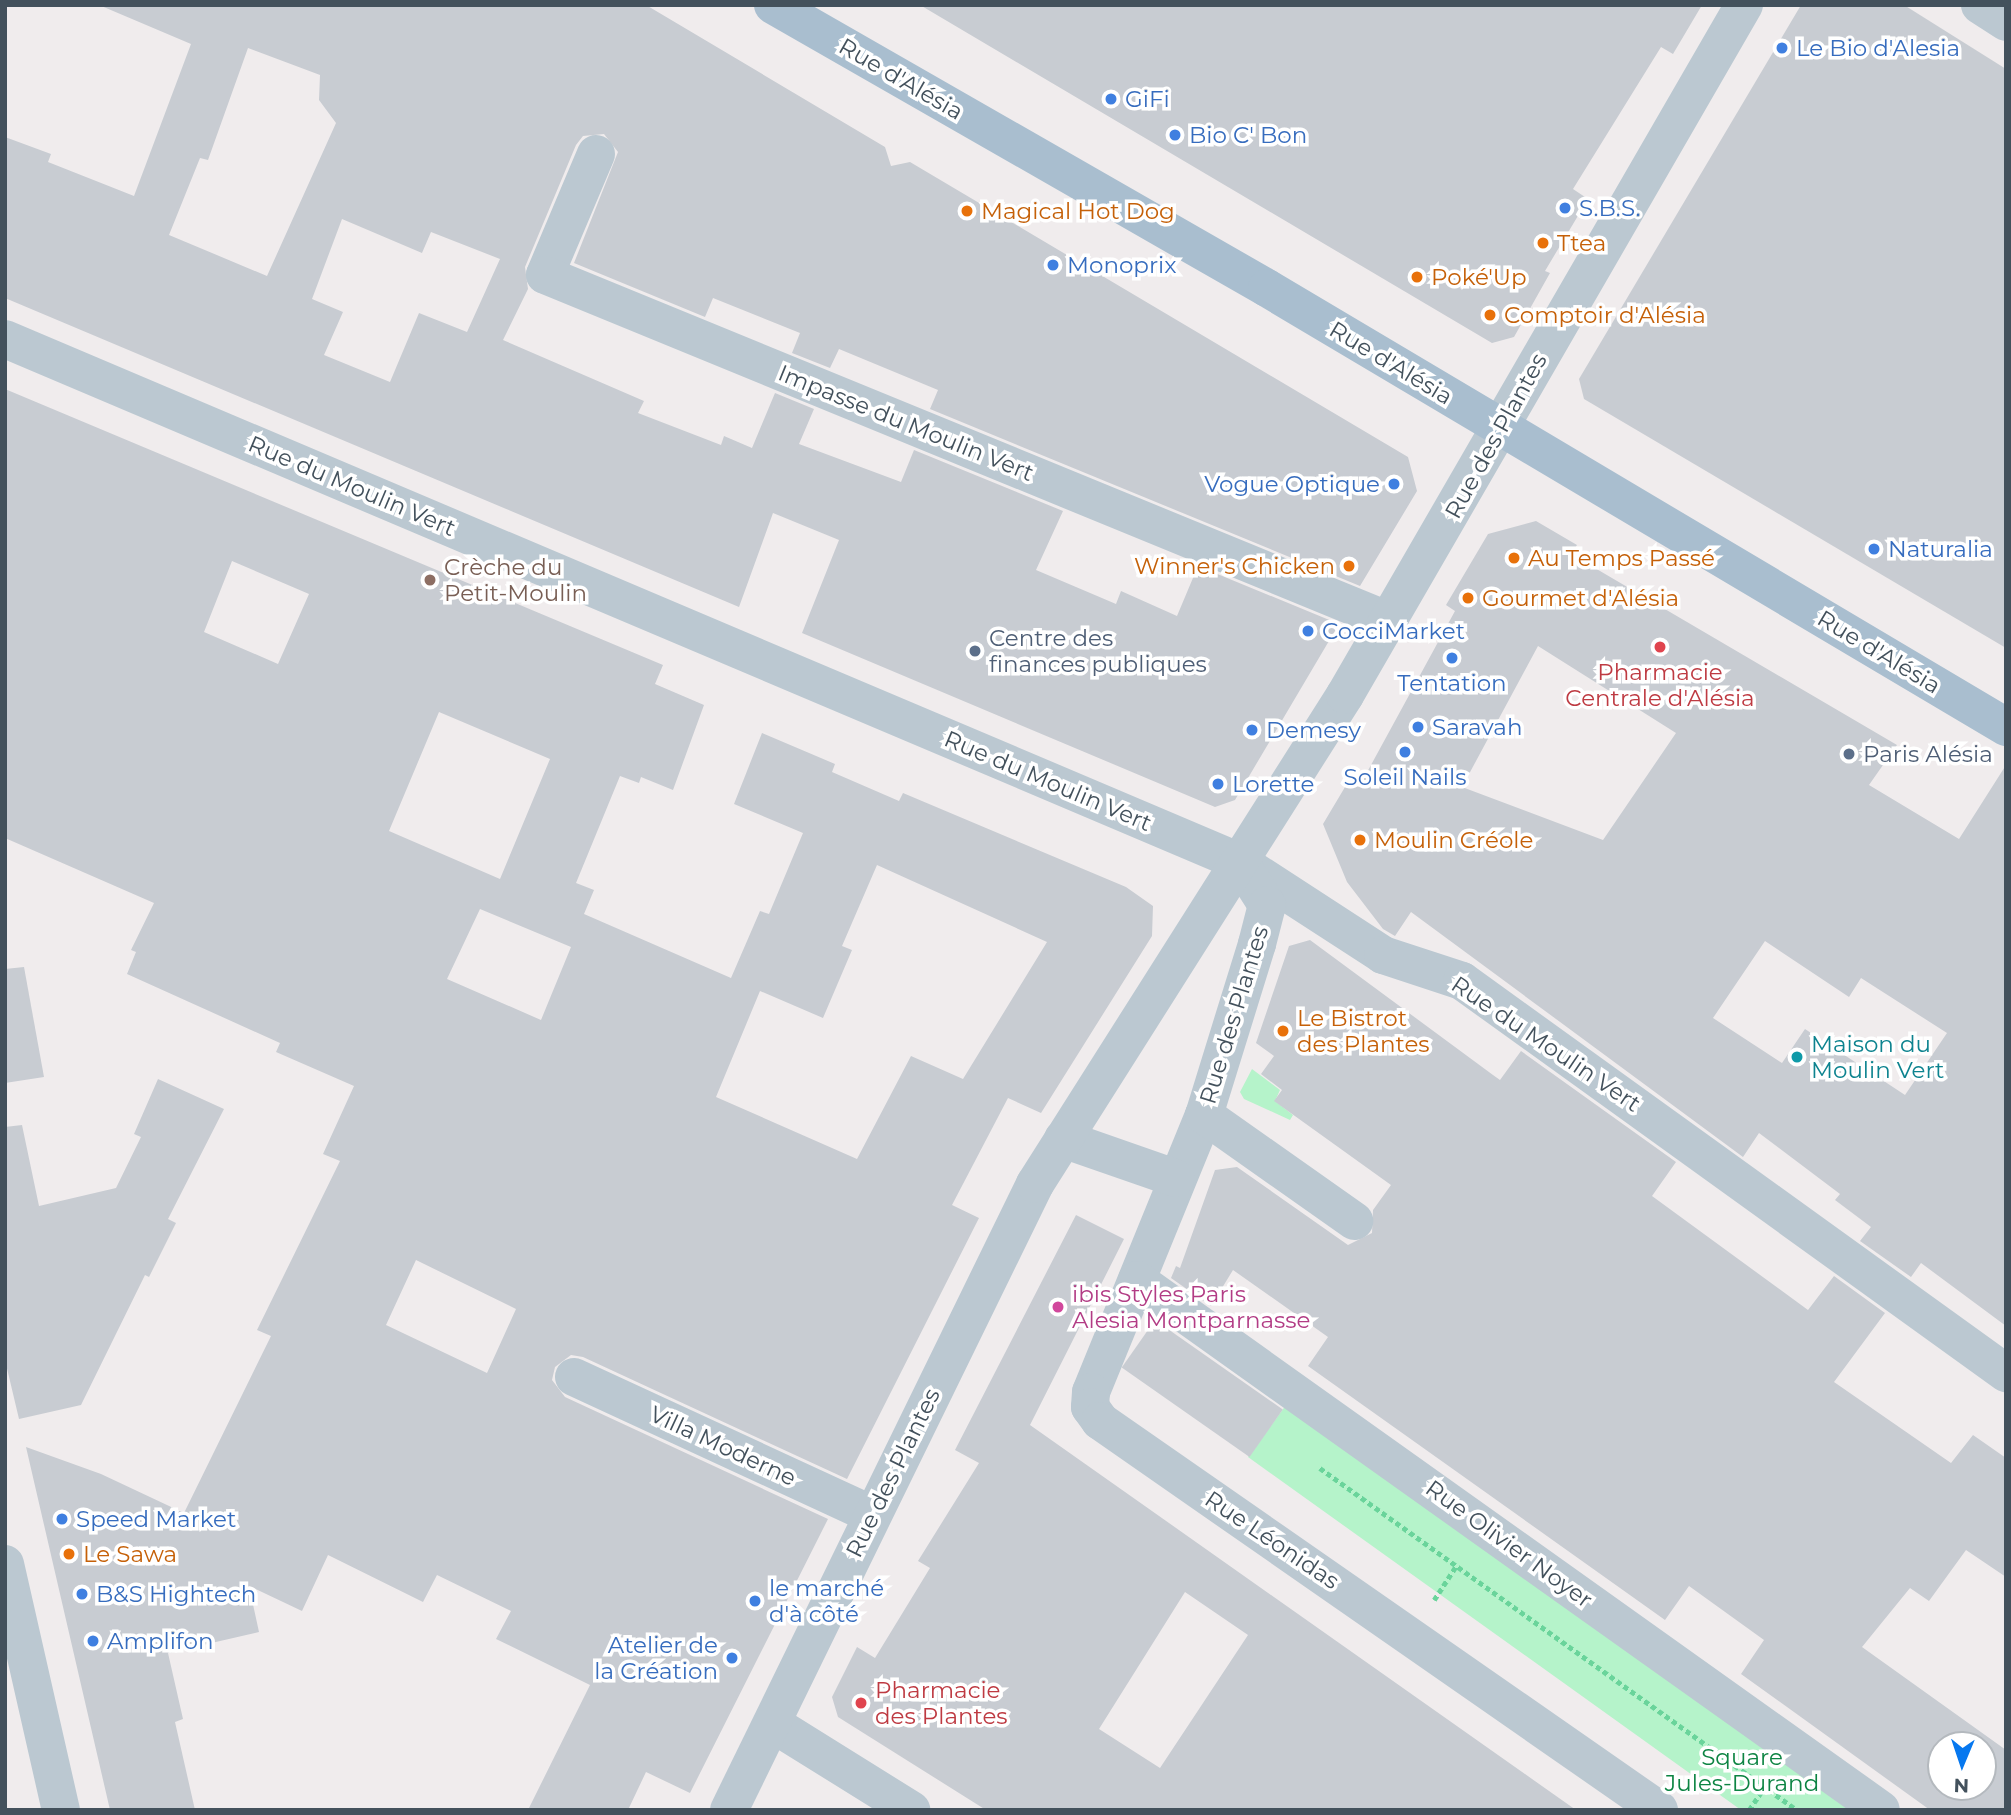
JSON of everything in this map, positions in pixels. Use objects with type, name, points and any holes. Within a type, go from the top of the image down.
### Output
[{"type":"main road","name":"Rue d'Alésia","points":[[773,5],[1267,288],[2006,727]]},
{"type":"street","name":"Rue des Plantes","points":[[729,1810],[1035,1184],[1240,862],[1389,621],[1744,5]]},
{"type":"street","points":[[1980,5],[2006,22]]},
{"type":"street","name":"Impasse du Moulin Vert","points":[[596,154],[545,275],[1389,621]]},
{"type":"street","name":"Rue du Moulin Vert","points":[[5,339],[1240,862],[1383,955],[1461,981],[2006,1373]]},
{"type":"street","name":"Rue des Plantes","points":[[1175,1178],[1204,1115],[1267,905],[1240,862]]},
{"type":"street","points":[[1204,1115],[1354,1221]]},
{"type":"street","points":[[1063,1139],[1175,1178]]},
{"type":"street","name":"Rue Léonidas","points":[[1175,1178],[1091,1392],[1090,1407],[1100,1421],[1659,1810]]},
{"type":"street","name":"Rue Olivier Noyer","points":[[1137,1280],[1881,1810]]},
{"type":"street","name":"Villa Moderne","points":[[574,1377],[872,1515]]},
{"type":"street","points":[[5,1564],[61,1810]]},
{"type":"street","points":[[773,1724],[911,1810]]},
{"type":"path","points":[[1310,1461],[1797,1810]]},
{"type":"path","points":[[1429,1608],[1462,1557]]},
{"type":"green space","points":[[1252,1069],[1280,1090],[1275,1101],[1293,1115],[1290,1120],[1244,1099],[1240,1092]]},
{"type":"green space","name":"Square Jules-Durand","points":[[1286,1405],[1853,1810],[1741,1810],[1248,1457]]},
{"type":"building","points":[[99,5],[646,5],[885,147],[891,166],[910,162],[1408,457],[1417,491],[1360,586],[930,409],[938,390],[839,349],[830,368],[792,353],[800,333],[713,298],[705,317],[574,263],[618,152],[604,134],[583,136],[576,145],[525,267],[528,289],[503,340],[644,401],[638,413],[721,445],[724,436],[752,448],[775,393],[814,409],[799,444],[901,482],[914,450],[1063,511],[1036,570],[1116,604],[1121,591],[1177,616],[1198,566],[1339,624],[1235,800],[1215,807],[802,633],[839,540],[773,513],[739,607],[5,298],[5,137],[51,154],[48,162],[134,196],[191,44]],"holes":[[[248,48],[320,75],[319,100],[336,123],[267,276],[169,235],[200,158],[208,160]],[[342,219],[422,253],[431,232],[500,259],[467,332],[419,313],[390,382],[324,355],[343,312],[312,299]]]},
{"type":"building","points":[[920,5],[1702,5],[1673,54],[1661,47],[1573,189],[1588,199],[1545,271],[1550,273],[1514,337],[1492,343]]},
{"type":"building","points":[[1801,5],[1904,5],[2006,69],[2006,648],[1584,399],[1579,379]]},
{"type":"building","points":[[5,389],[663,665],[655,684],[704,705],[673,790],[641,777],[639,783],[620,776],[576,883],[594,890],[584,914],[731,978],[760,911],[769,914],[803,833],[734,804],[762,733],[835,764],[832,772],[899,801],[903,793],[1126,887],[1153,906],[1152,936],[1041,1113],[1008,1098],[952,1205],[979,1218],[847,1479],[583,1357],[571,1355],[555,1367],[552,1380],[565,1397],[828,1519],[690,1793],[646,1772],[628,1810],[528,1810],[590,1685],[496,1639],[511,1611],[437,1575],[423,1602],[328,1555],[302,1611],[249,1586],[259,1632],[168,1653],[183,1719],[175,1722],[195,1810],[110,1810],[26,1447],[101,1474],[184,1513],[271,1336],[257,1330],[340,1161],[323,1154],[354,1086],[276,1052],[280,1043],[127,974],[136,952],[131,950],[154,903],[5,838]],"holes":[[[232,561],[309,594],[278,664],[204,632]],[[439,712],[550,759],[500,879],[389,831]],[[877,865],[1047,942],[963,1079],[911,1056],[857,1159],[716,1097],[760,991],[823,1018],[852,950],[842,946]],[[480,909],[571,947],[541,1020],[447,979]],[[416,1260],[516,1309],[487,1373],[386,1325]]]},
{"type":"building","points":[[1536,521],[1577,545],[1571,554],[1897,745],[1869,785],[1959,839],[2006,765],[2006,1326],[1921,1263],[1911,1277],[1860,1241],[1871,1227],[1835,1200],[1840,1194],[1759,1133],[1743,1157],[1411,912],[1395,936],[1383,929],[1347,882],[1323,824],[1348,782],[1359,787],[1455,611],[1446,605],[1488,534]],"holes":[[[1538,646],[1676,733],[1603,840],[1462,787]],[[1765,941],[1849,997],[1861,978],[1947,1033],[1905,1095],[1805,1029],[1782,1063],[1713,1018]]]},
{"type":"building","points":[[1310,940],[1500,1080],[1521,1051],[1676,1162],[1652,1196],[1808,1310],[1834,1276],[1885,1313],[1834,1382],[1951,1463],[1973,1435],[2006,1458],[2006,1577],[1966,1550],[1929,1601],[1910,1588],[1862,1647],[1979,1731],[1927,1731],[1927,1801],[1997,1801],[1997,1744],[2006,1750],[2006,1810],[1930,1810],[1741,1674],[1764,1640],[1689,1586],[1665,1620],[1308,1366],[1328,1337],[1233,1270],[1211,1306],[1171,1278],[1176,1266],[1180,1268],[1215,1170],[1237,1167],[1348,1245],[1372,1233],[1373,1210],[1391,1185],[1274,1101],[1282,1090],[1261,1074],[1274,1056],[1256,1043],[1289,946]]},
{"type":"building","points":[[24,967],[44,1077],[5,1083],[5,969]]},
{"type":"building","points":[[158,1079],[224,1109],[168,1219],[176,1223],[149,1277],[145,1275],[81,1405],[19,1419],[5,1360],[5,1127],[22,1125],[39,1206],[116,1188],[141,1137],[134,1134]]},
{"type":"building","points":[[1076,1215],[1124,1239],[1030,1425],[1576,1810],[986,1810],[838,1717],[832,1697],[857,1647],[875,1658],[930,1568],[918,1561],[979,1463],[955,1450]],"holes":[[[1185,1592],[1248,1635],[1160,1768],[1099,1729]]]},
{"type":"building","points":[[1155,1320],[1283,1409],[1250,1457],[1122,1368]]},
{"type":"place","name":"Le Bio d'Alesia","points":[[1782,48]]},
{"type":"place","name":"GiFi","points":[[1111,99]]},
{"type":"place","name":"Bio C' Bon","points":[[1175,135]]},
{"type":"place","name":"S.B.S.","points":[[1565,208]]},
{"type":"place","name":"Magical Hot Dog","points":[[967,211]]},
{"type":"place","name":"Ttea","points":[[1543,243]]},
{"type":"place","name":"Monoprix","points":[[1053,265]]},
{"type":"place","name":"Poké'Up","points":[[1417,277]]},
{"type":"place","name":"Comptoir d'Alésia","points":[[1490,315]]},
{"type":"place","name":"Vogue Optique","points":[[1394,484]]},
{"type":"place","name":"Naturalia","points":[[1874,549]]},
{"type":"place","name":"Au Temps Passé","points":[[1514,558]]},
{"type":"place","name":"Winner's Chicken","points":[[1349,566]]},
{"type":"place","name":"Crèche du Petit-Moulin","points":[[430,580]]},
{"type":"place","name":"Gourmet d'Alésia","points":[[1468,598]]},
{"type":"place","name":"CocciMarket","points":[[1308,631]]},
{"type":"place","name":"Pharmacie Centrale d'Alésia","points":[[1660,647]]},
{"type":"place","name":"Centre des finances publiques","points":[[975,651]]},
{"type":"place","name":"Tentation","points":[[1452,658]]},
{"type":"place","name":"Saravah","points":[[1418,727]]},
{"type":"place","name":"Demesy","points":[[1252,730]]},
{"type":"place","name":"Soleil Nails","points":[[1405,752]]},
{"type":"place","name":"Paris Alésia","points":[[1849,754]]},
{"type":"place","name":"Lorette","points":[[1218,784]]},
{"type":"place","name":"Moulin Créole","points":[[1360,840]]},
{"type":"place","name":"Le Bistrot des Plantes","points":[[1283,1031]]},
{"type":"place","name":"Maison du Moulin Vert","points":[[1797,1057]]},
{"type":"place","name":"ibis Styles Paris Alesia Montparnasse","points":[[1058,1307]]},
{"type":"place","name":"Speed Market","points":[[62,1519]]},
{"type":"place","name":"Le Sawa","points":[[69,1554]]},
{"type":"place","name":"B&S Hightech","points":[[82,1594]]},
{"type":"place","name":"le marché d'à côté","points":[[755,1601]]},
{"type":"place","name":"Amplifon","points":[[93,1641]]},
{"type":"place","name":"Atelier de la Création","points":[[732,1658]]},
{"type":"place","name":"Pharmacie des Plantes","points":[[861,1703]]}]
